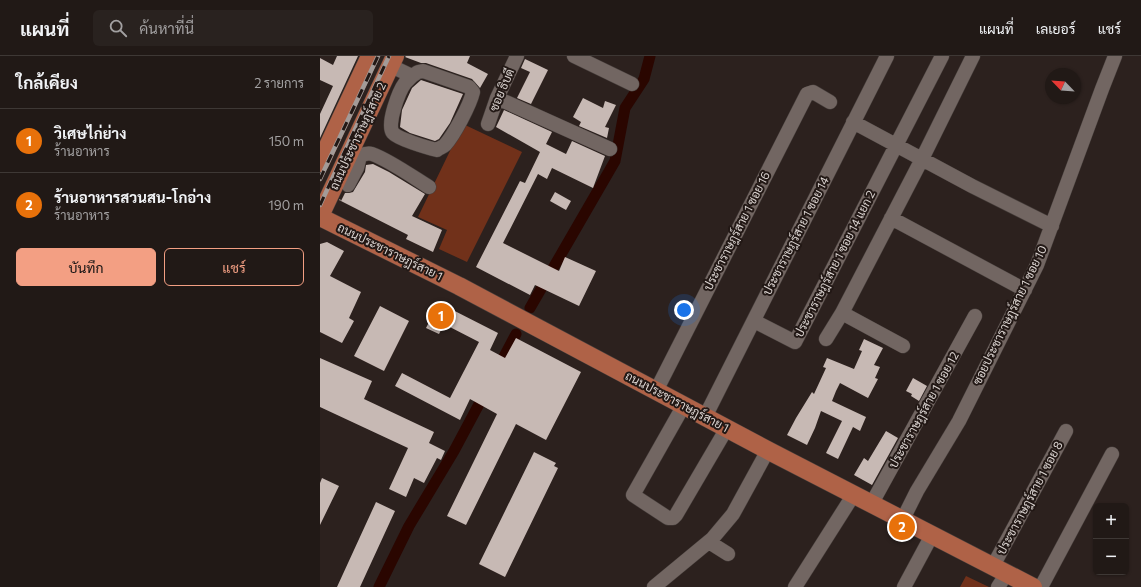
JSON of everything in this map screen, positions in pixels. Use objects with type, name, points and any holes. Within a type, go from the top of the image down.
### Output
[{"type":"main road","name":"ถนนประชาราษฎร์สาย 2","points":[[320,163],[370,56]]},
{"type":"main road","name":"ถนนประชาราษฎร์สาย 2","points":[[320,216],[355,154],[393,61]]},
{"type":"main road","name":"ถนนประชาราษฎร์สาย 1","points":[[320,216],[459,286],[684,406],[903,519],[999,576],[1033,587]]},
{"type":"street","name":"ซอย ธิบดี","points":[[488,124],[517,56]]},
{"type":"street","points":[[574,56],[632,84]]},
{"type":"street","name":"ประชาราษฎร์สาย 1 ซอย 14","points":[[705,417],[887,56]]},
{"type":"street","points":[[896,145],[942,56]]},
{"type":"street","points":[[826,339],[842,313],[922,159],[973,56]]},
{"type":"street","name":"ซอยประชาราษฎร์สาย 1 ซอย 10","points":[[903,519],[917,491],[959,421],[1037,265],[1115,56]]},
{"type":"street","points":[[393,61],[412,76]]},
{"type":"street","points":[[423,71],[469,87],[474,92],[472,99],[452,135],[444,145],[437,150],[425,147],[394,134],[391,129],[390,122],[400,93],[405,83],[412,76],[423,71]]},
{"type":"street","name":"ประชาราษฎร์สาย 1 ซอย 16","points":[[656,391],[807,94],[813,92],[830,102]]},
{"type":"street","points":[[498,98],[610,149]]},
{"type":"street","points":[[853,122],[1052,226]]},
{"type":"street","name":"ประชาราษฎร์สาย 1 ซอย 14 แยก 2","points":[[754,320],[795,342],[896,145]]},
{"type":"street","points":[[348,185],[357,168],[355,154],[367,154],[378,157],[429,187]]},
{"type":"street","points":[[891,218],[1025,290]]},
{"type":"street","points":[[842,313],[903,346]]},
{"type":"street","name":"ประชาราษฎร์สาย 1 ซอย 12","points":[[872,503],[975,316]]},
{"type":"street","points":[[684,406],[633,495],[668,518],[673,518],[676,515],[727,428]]},
{"type":"street","name":"ประชาราษฎร์สาย 1 ซอย 8","points":[[999,576],[1066,431]]},
{"type":"street","points":[[654,587],[709,542],[732,514],[768,450]]},
{"type":"street","points":[[1040,587],[1112,454]]},
{"type":"street","points":[[795,587],[854,494]]},
{"type":"street","points":[[904,587],[932,535]]},
{"type":"street","points":[[709,542],[728,554]]},
{"type":"shaded area","points":[[463,124],[522,152],[467,262],[439,249],[447,230],[418,217]]},
{"type":"shaded area","points":[[966,576],[989,587],[960,587]]},
{"type":"building","points":[[337,56],[358,56],[320,138],[320,114],[333,86],[320,80],[320,58],[333,65]]},
{"type":"building","points":[[470,56],[467,63],[488,74],[480,88],[472,79],[426,63],[421,63],[405,57]]},
{"type":"building","points":[[525,59],[548,70],[531,104],[517,98],[530,72],[521,68]]},
{"type":"building","points":[[421,80],[463,94],[450,123],[439,139],[435,141],[410,133],[400,127],[402,110],[412,88]]},
{"type":"building","points":[[583,98],[603,108],[605,101],[616,105],[605,127],[609,128],[607,138],[579,126],[581,122],[573,117]]},
{"type":"building","points":[[504,110],[552,132],[546,144],[566,154],[572,141],[605,156],[593,188],[552,168],[547,179],[538,174],[503,243],[559,271],[565,257],[596,271],[579,306],[535,285],[530,295],[476,267],[520,181],[525,183],[540,152],[496,127]]},
{"type":"building","points":[[373,164],[425,194],[412,216],[442,230],[433,252],[406,239],[408,235],[339,200],[340,199],[341,201],[345,193],[353,192],[365,172],[366,165]]},
{"type":"building","points":[[555,192],[571,201],[566,210],[550,201]]},
{"type":"building","points":[[327,242],[344,251],[330,276],[361,292],[349,318],[354,321],[342,343],[320,332],[320,244]]},
{"type":"building","points":[[439,303],[498,333],[490,350],[505,358],[516,338],[581,372],[546,440],[516,424],[466,525],[447,516],[497,414],[470,399],[460,420],[395,386],[402,373],[450,398],[479,342],[444,324],[439,334],[426,328]]},
{"type":"building","points":[[380,306],[409,321],[384,371],[354,356]]},
{"type":"building","points":[[864,339],[883,348],[874,365],[880,367],[875,378],[878,379],[868,398],[840,383],[836,391],[832,401],[866,417],[860,431],[853,427],[838,459],[826,453],[842,421],[821,411],[807,445],[787,435],[812,392],[814,394],[826,368],[823,367],[827,358],[854,369],[862,351],[859,350]]},
{"type":"building","points":[[320,358],[372,381],[364,399],[434,432],[429,443],[445,451],[441,460],[437,458],[424,483],[414,478],[406,497],[389,489],[408,448],[320,407]]},
{"type":"building","points":[[913,378],[927,386],[919,401],[911,396],[912,394],[906,391]]},
{"type":"building","points":[[886,431],[898,438],[872,485],[854,475],[864,458],[868,461]]},
{"type":"building","points":[[534,452],[556,463],[554,466],[558,468],[505,577],[479,564]]},
{"type":"building","points":[[322,478],[339,486],[320,525],[320,483]]},
{"type":"building","points":[[376,502],[395,511],[360,587],[337,587]]},
{"type":"waterway","points":[[530,308],[615,161],[625,108],[644,79],[650,56]]},
{"type":"waterway","points":[[497,370],[516,334]]},
{"type":"waterway","points":[[379,587],[409,526],[454,451],[486,391]]},
{"type":"railway","points":[[320,179],[378,56]]},
{"type":"railway","points":[[320,205],[389,56]]},
{"type":"place","name":"วิเศษไก่ย่าง","points":[[441,316]]},
{"type":"place","name":"ร้านอาหารสวนสน-โกอ่าง","points":[[902,527]]}]
